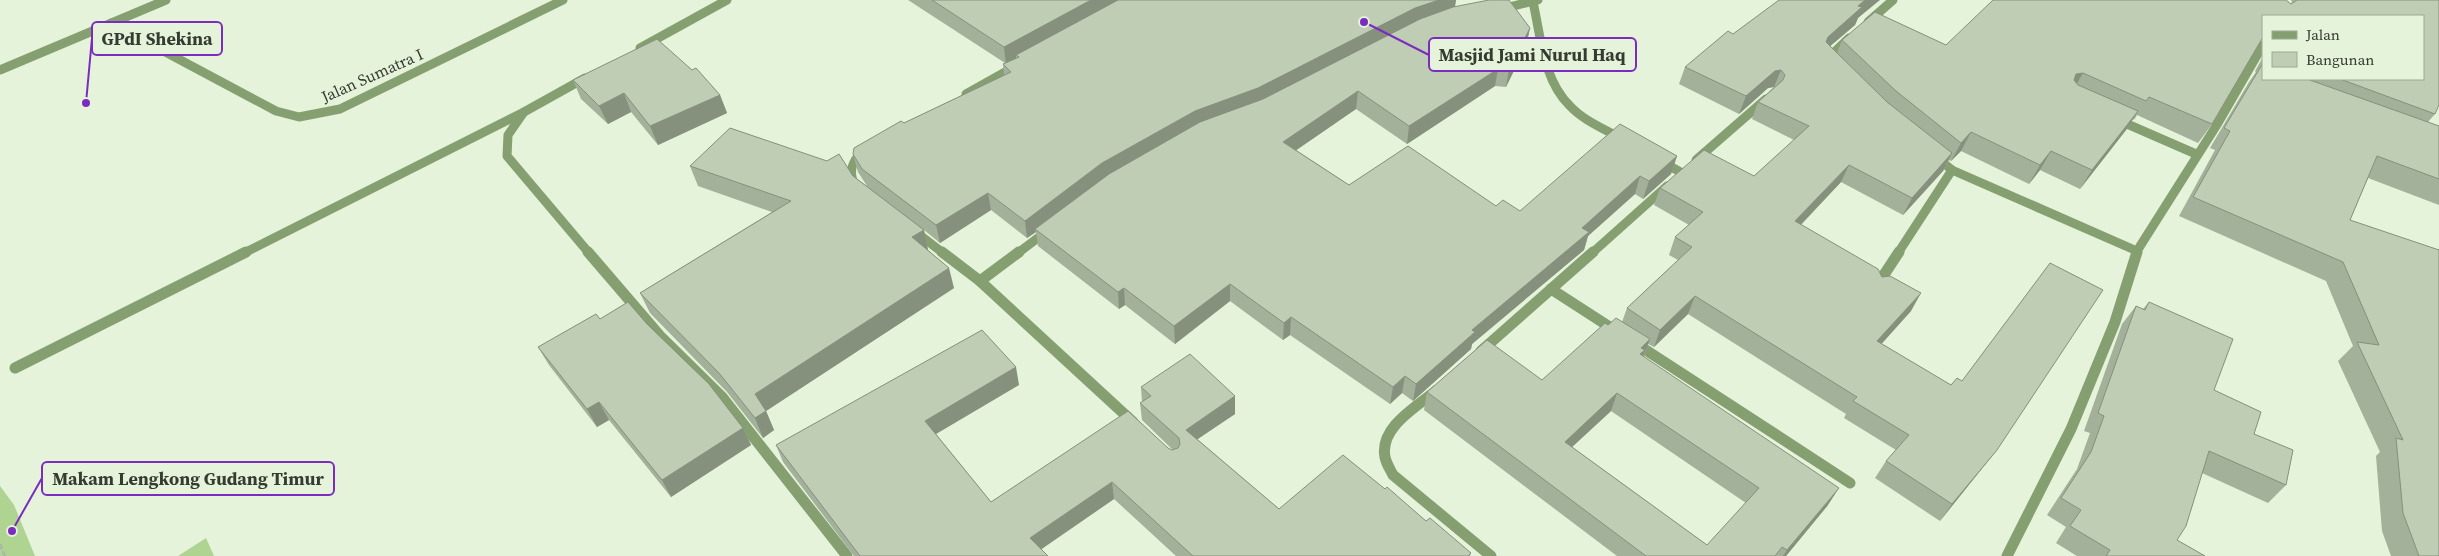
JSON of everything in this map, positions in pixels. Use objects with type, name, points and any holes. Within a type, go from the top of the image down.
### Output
[{"type":"street","points":[[0,70],[166,0]]},
{"type":"street","name":"Jalan Sumatra I","points":[[111,23],[248,97],[276,111],[299,117],[318,115],[340,109],[563,0]]},
{"type":"street","points":[[634,51],[727,0]]},
{"type":"street","points":[[1832,65],[1825,59],[1893,0]]},
{"type":"street","points":[[1486,12],[1536,1],[1551,79],[1559,94],[1569,106],[1583,117],[1632,145]]},
{"type":"street","points":[[2007,556],[2071,429],[2115,322],[2137,251],[2196,154],[2251,77],[2262,48]]},
{"type":"street","points":[[955,100],[1025,62]]},
{"type":"street","points":[[16,368],[524,112],[592,75]]},
{"type":"street","points":[[1470,361],[1772,93]]},
{"type":"street","points":[[524,112],[508,135],[507,156],[661,337],[722,398],[846,556]]},
{"type":"street","points":[[2106,114],[2196,154]]},
{"type":"street","points":[[862,191],[852,181],[850,172],[854,158],[868,147]]},
{"type":"street","points":[[1929,152],[1952,170],[2137,251]]},
{"type":"street","points":[[1649,154],[1682,173]]},
{"type":"street","points":[[1876,288],[1952,170]]},
{"type":"street","points":[[909,227],[980,281],[1138,427]]},
{"type":"street","points":[[980,281],[1051,228]]},
{"type":"street","points":[[1551,289],[1850,483]]},
{"type":"street","points":[[1447,380],[1396,426],[1385,439],[1384,456],[1393,475],[1491,556]]},
{"type":"path","points":[[0,544],[5,556]]},
{"type":"green space","points":[[0,486],[14,505],[35,556],[0,556]]},
{"type":"green space","points":[[206,538],[214,556],[178,556]]},
{"type":"building","points":[[932,0],[1091,0],[1004,47]]},
{"type":"building","points":[[1118,0],[1439,0],[1415,8],[1258,88],[1195,111],[1102,163],[1025,221],[988,193],[936,225],[862,169],[853,154],[854,148],[901,121],[904,123],[1011,72],[1003,64],[1019,57],[1016,55]]},
{"type":"building","points":[[1489,0],[1509,0],[1530,28],[1509,69],[1498,69],[1409,126],[1358,91],[1283,142],[1349,185],[1408,146],[1496,206],[1503,200],[1520,211],[1620,124],[1677,156],[1649,181],[1640,176],[1582,228],[1589,232],[1472,330],[1475,332],[1416,384],[1405,376],[1393,387],[1291,317],[1284,323],[1230,284],[1174,326],[1124,288],[1118,292],[1035,229],[1109,174],[1200,122],[1263,99],[1420,19],[1453,7]]},
{"type":"building","points":[[1779,0],[1865,0],[1858,6],[1862,7],[1828,37],[1826,42],[1887,102],[1952,153],[1912,198],[1849,165],[1795,221],[1878,269],[1882,277],[1890,276],[1921,293],[1877,341],[1951,385],[1957,378],[1962,381],[2050,263],[2103,290],[1997,450],[1952,504],[1886,461],[1909,435],[1853,401],[1857,397],[1695,296],[1660,330],[1627,308],[1692,247],[1675,237],[1703,212],[1660,188],[1704,150],[1754,176],[1809,126],[1758,102],[1783,80],[1785,75],[1781,70],[1775,71],[1746,96],[1685,67],[1728,31],[1733,34]]},
{"type":"building","points":[[1993,0],[2286,0],[2291,4],[2297,0],[2439,0],[2439,105],[2435,114],[2343,80],[2424,80],[2424,15],[2262,15],[2262,39],[2212,124],[2149,97],[2146,101],[2083,73],[2076,74],[2074,80],[2078,85],[2138,111],[2092,170],[2051,151],[2040,165],[1971,132],[1961,143],[1896,91],[1842,40],[1875,12],[1946,45]]},
{"type":"building","points":[[657,39],[692,70],[696,68],[720,95],[650,126],[624,93],[599,106],[573,80]]},
{"type":"building","points":[[2262,65],[2262,80],[2310,80],[2439,126],[2439,179],[2377,156],[2350,220],[2439,250],[2439,556],[2419,556],[2403,513],[2396,438],[2403,440],[2357,342],[2379,345],[2343,262],[2193,197],[2230,131],[2224,128]]},
{"type":"building","points":[[730,128],[827,161],[839,154],[853,176],[924,230],[912,237],[949,268],[755,394],[766,411],[755,418],[719,373],[640,293],[791,201],[690,166]]},
{"type":"building","points":[[628,302],[647,324],[709,384],[743,428],[662,480],[599,402],[587,409],[538,347],[596,314],[600,319]]},
{"type":"building","points":[[2149,302],[2233,339],[2214,390],[2261,412],[2254,434],[2293,450],[2286,485],[2209,451],[2186,526],[2177,540],[2205,556],[2106,556],[2110,550],[2070,526],[2081,510],[2061,498],[2091,452],[2104,416],[2098,413],[2136,306],[2145,310]]},
{"type":"building","points":[[1616,318],[1650,339],[1641,348],[1645,350],[1640,354],[1839,488],[1787,550],[1782,547],[1775,556],[1646,556],[1427,392],[1487,340],[1542,380],[1605,323],[1608,325]],"holes":[[[1617,393],[1759,488],[1707,545],[1565,442]]]},
{"type":"building","points":[[982,330],[1016,367],[925,421],[991,502],[1128,411],[1168,448],[1172,450],[1178,448],[1180,444],[1179,438],[1140,403],[1151,396],[1141,387],[1190,354],[1235,396],[1186,430],[1279,509],[1343,455],[1385,489],[1387,487],[1426,521],[1430,518],[1471,553],[1468,556],[1193,556],[1112,482],[1030,538],[1048,556],[860,556],[776,445]]},
{"type":"place","name":"Masjid Jami Nurul Haq","points":[[1364,22]]},
{"type":"place","name":"GPdI Shekina","points":[[86,103]]},
{"type":"place","name":"Makam Lengkong Gudang Timur","points":[[12,531]]}]
